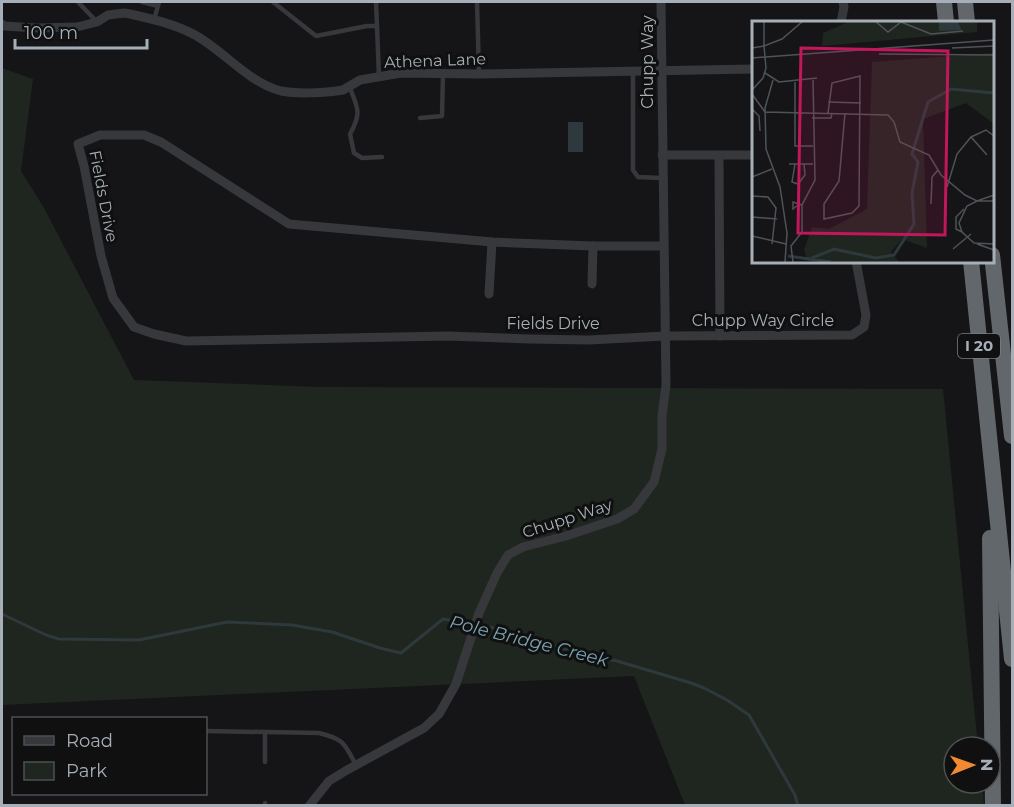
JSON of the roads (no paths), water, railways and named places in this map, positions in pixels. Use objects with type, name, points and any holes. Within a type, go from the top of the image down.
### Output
[{"type":"highway","points":[[944,2],[946,21]]},
{"type":"highway","points":[[965,2],[967,21]]},
{"type":"highway","name":"I 20","points":[[970,262],[1012,659]]},
{"type":"highway","name":"I 20","points":[[993,262],[1012,436]]},
{"type":"highway","points":[[988,432],[993,806]]},
{"type":"street","name":"Chupp Way","points":[[309,806],[329,782],[424,728],[439,714],[456,684],[479,613],[508,555],[523,547],[617,519],[634,509],[654,482],[662,449],[662,416],[666,385],[661,2]]},
{"type":"street","points":[[841,21],[843,2]]},
{"type":"street","name":"Athena Lane","points":[[2,24],[15,27],[77,27],[97,22],[108,15],[124,13],[154,20],[194,34],[253,78],[281,91],[343,90],[360,80],[401,73],[479,74],[752,69]]},
{"type":"street","name":"Fields Drive","points":[[663,246],[492,242],[289,224],[152,138],[144,135],[100,135],[78,144],[101,256],[113,298],[134,327],[154,334],[186,342],[448,336],[589,340],[665,336]]},
{"type":"street","points":[[662,155],[752,155]]},
{"type":"street","points":[[718,156],[720,336]]},
{"type":"street","points":[[489,294],[492,242]]},
{"type":"street","points":[[592,284],[593,246]]},
{"type":"street","name":"Chupp Way Circle","points":[[665,336],[852,335],[864,327],[866,315],[856,262]]},
{"type":"lane","points":[[78,2],[97,22]]},
{"type":"lane","points":[[142,2],[159,4],[154,20]]},
{"type":"lane","points":[[273,2],[316,36],[377,26]]},
{"type":"lane","points":[[376,2],[378,77]]},
{"type":"lane","points":[[477,2],[479,74]]},
{"type":"lane","points":[[633,70],[633,170],[638,177],[663,178]]},
{"type":"lane","points":[[420,118],[442,116],[443,73]]},
{"type":"lane","points":[[349,86],[358,109],[356,123],[350,134],[354,153],[362,158],[381,157]]},
{"type":"lane","points":[[207,731],[319,733],[335,737],[345,745],[356,765]]},
{"type":"lane","points":[[265,732],[265,762]]},
{"type":"waterway","name":"Pole Bridge Creek","points":[[2,614],[59,639],[139,640],[227,622],[292,625],[332,632],[401,653],[443,619],[490,627],[691,683],[727,700],[749,715],[795,795],[798,806]]}]
